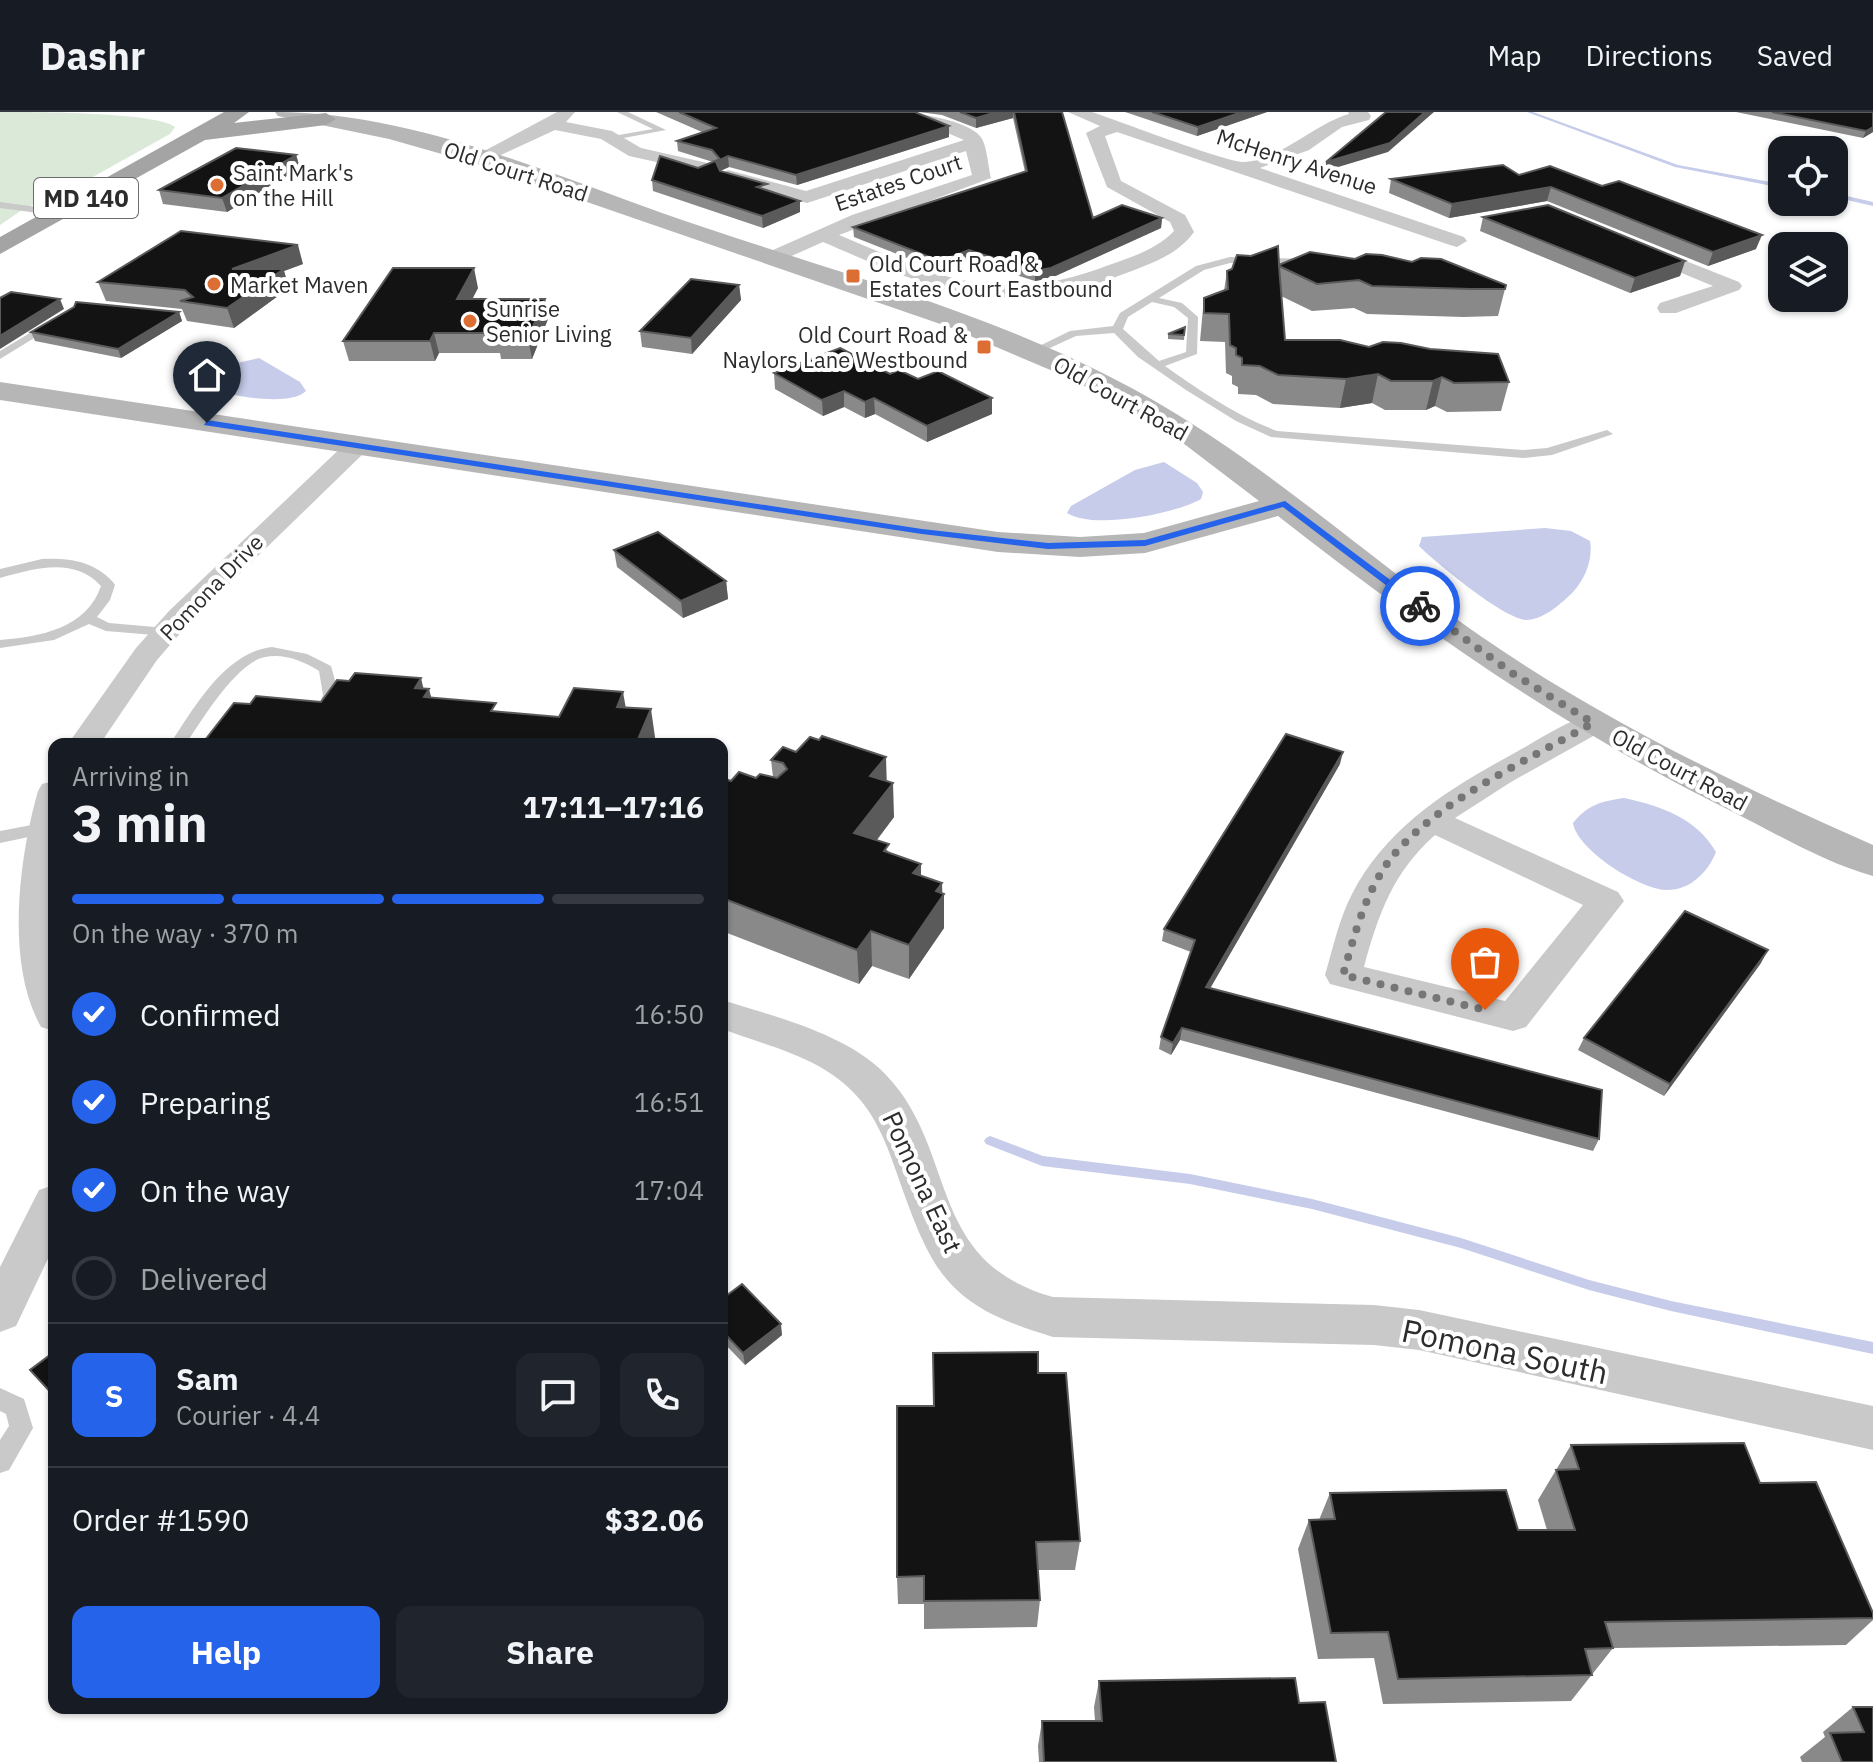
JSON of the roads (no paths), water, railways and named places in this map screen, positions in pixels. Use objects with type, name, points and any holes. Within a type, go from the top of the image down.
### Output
[{"type":"main road","points":[[197,112],[205,123],[197,136]]},
{"type":"main road","name":"MD 140","points":[[0,247],[239,112]]},
{"type":"main road","name":"Old Court Road","points":[[285,112],[326,119],[480,158],[1035,351],[1147,407],[1285,504],[1512,673],[1593,723],[1675,770],[1873,862]]},
{"type":"main road","points":[[197,136],[259,124],[326,119]]},
{"type":"main road","points":[[0,391],[922,532],[1048,546],[1145,543],[1285,504]]},
{"type":"street","points":[[480,158],[553,124],[567,112]]},
{"type":"street","name":"Estates Court","points":[[771,258],[822,235],[982,178],[972,137],[906,112]]},
{"type":"street","name":"McHenry Avenue","points":[[1076,112],[1434,232],[1462,232]]},
{"type":"street","points":[[1242,169],[1303,146],[1336,123],[1363,116],[1356,112]]},
{"type":"street","points":[[822,235],[929,279],[971,292],[1037,295],[1091,282],[1171,246],[1184,232],[1178,219],[1120,190],[1113,183],[1095,133],[1141,115]]},
{"type":"street","points":[[553,124],[616,138],[635,152],[706,168]]},
{"type":"street","points":[[728,175],[807,197],[975,142]]},
{"type":"street","points":[[1618,239],[1732,286],[1668,308]]},
{"type":"street","name":"Pomona Drive","points":[[88,738],[146,654],[205,588],[357,446]]},
{"type":"street","points":[[1430,820],[1606,901],[1513,1017],[1343,975],[1370,892],[1396,852],[1430,820],[1593,723]]},
{"type":"street","points":[[48,810],[42,829],[44,890],[38,958],[48,995]]},
{"type":"street","name":"Pomona East","points":[[728,1016],[838,1059],[865,1078],[886,1102],[903,1134],[949,1249],[972,1279],[1011,1304],[1053,1317],[1131,1320]]},
{"type":"street","points":[[0,1312],[48,1214]]},
{"type":"street","name":"Pomona South","points":[[1131,1320],[1374,1325],[1419,1330],[1873,1428]]},
{"type":"lane","points":[[616,138],[662,130],[621,112]]},
{"type":"lane","points":[[0,205],[61,213]]},
{"type":"lane","points":[[1117,329],[1124,315],[1200,268],[1218,262],[1319,262]]},
{"type":"lane","points":[[1150,299],[1178,305],[1193,317],[1191,354],[1158,365]]},
{"type":"lane","points":[[0,356],[60,319]]},
{"type":"lane","points":[[1035,351],[1074,333],[1117,329]]},
{"type":"lane","points":[[1117,329],[1121,338],[1245,423],[1275,434],[1523,454],[1548,452],[1607,434]]},
{"type":"lane","points":[[0,644],[44,638],[86,617],[106,597],[108,585],[100,573],[81,565],[56,563],[2,572]]},
{"type":"lane","points":[[86,617],[106,627],[166,632]]},
{"type":"lane","points":[[182,738],[202,709],[246,662],[267,652],[316,662],[326,669],[331,695],[318,723]]},
{"type":"lane","points":[[0,837],[42,829]]},
{"type":"lane","points":[[0,1399],[16,1407],[21,1428],[0,1462]]},
{"type":"water","points":[[259,358],[300,382],[306,391],[285,399],[254,398],[209,388],[199,384],[197,379],[224,366]]},
{"type":"water","points":[[1164,462],[1197,483],[1203,492],[1201,499],[1173,510],[1134,518],[1095,520],[1067,513],[1071,506],[1135,470]]},
{"type":"water","points":[[1545,528],[1571,531],[1590,541],[1589,561],[1585,574],[1573,592],[1552,610],[1526,620],[1487,601],[1419,546],[1422,537]]},
{"type":"water","points":[[1624,798],[1676,815],[1708,840],[1716,852],[1697,879],[1674,889],[1653,888],[1610,866],[1585,845],[1573,823],[1596,805]]},
{"type":"waterway","points":[[1529,112],[1677,166],[1768,183]]},
{"type":"waterway","points":[[1848,198],[1873,204]]},
{"type":"waterway","points":[[990,1141],[1042,1161],[1190,1179],[1312,1204],[1461,1243],[1589,1285],[1671,1306],[1873,1348]]},
{"type":"place","name":"Saint Mark's on the Hill","points":[[217,185]]},
{"type":"place","name":"Old Court Road & Estates Court Eastbound","points":[[853,276]]},
{"type":"place","name":"Market Maven","points":[[214,284]]},
{"type":"place","name":"Sunrise Senior Living","points":[[470,321]]},
{"type":"place","name":"Old Court Road & Naylors Lane Westbound","points":[[984,347]]}]
